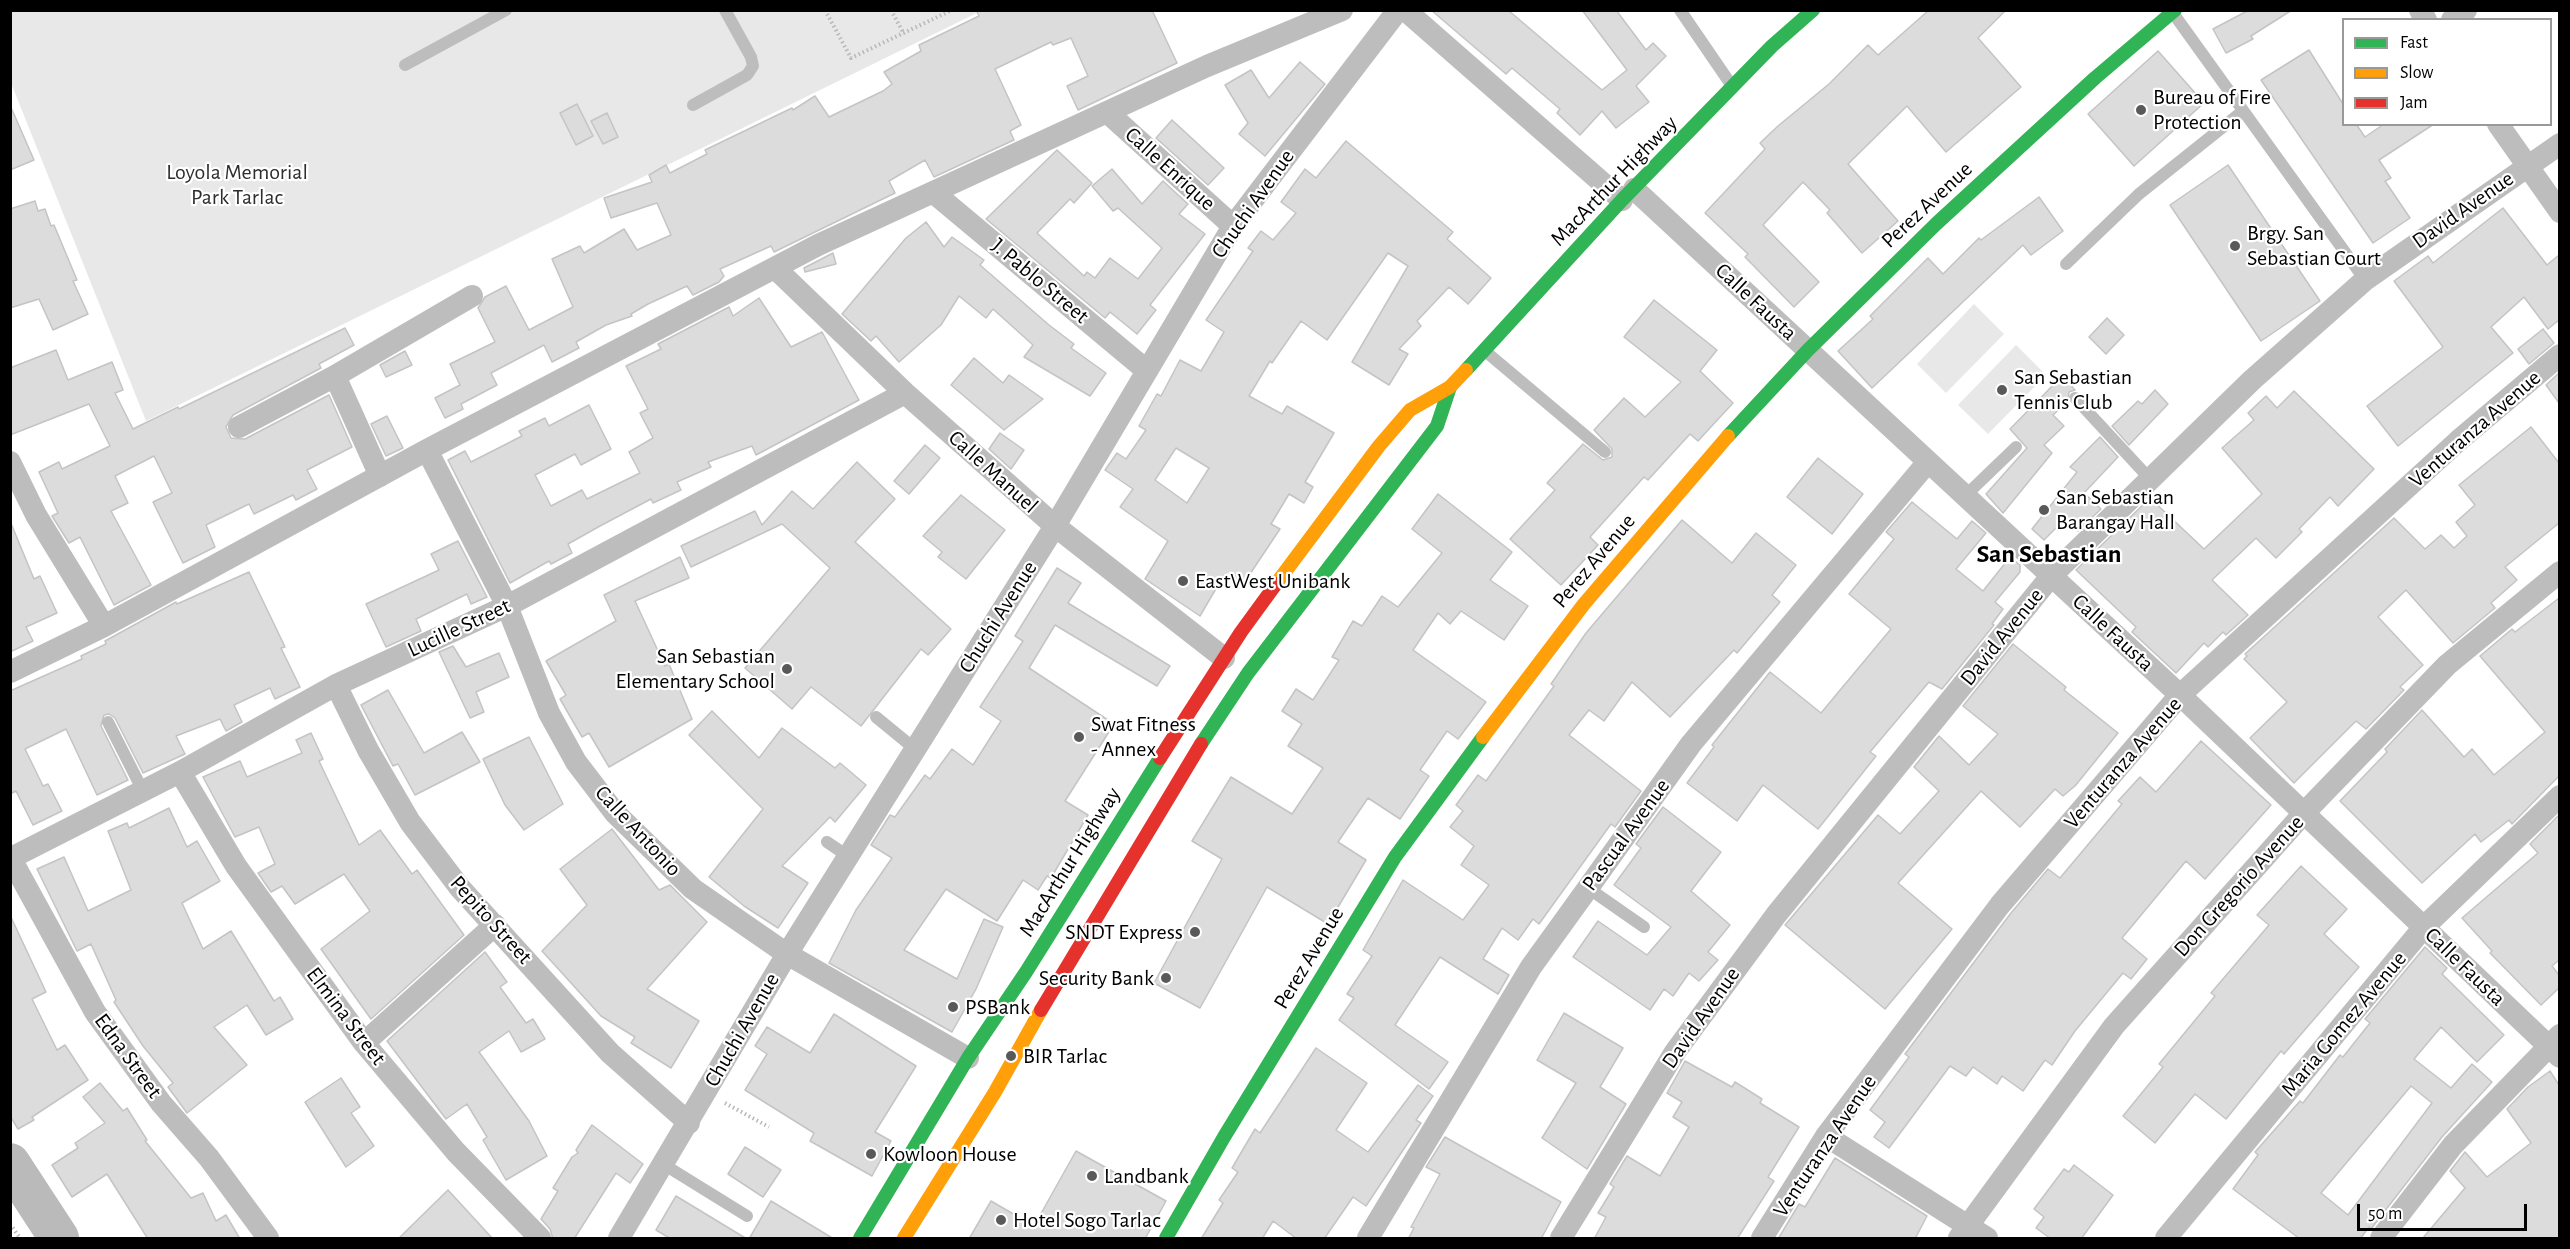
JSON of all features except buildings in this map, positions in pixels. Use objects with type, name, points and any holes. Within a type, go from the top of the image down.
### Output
[{"type":"main road","name":"MacArthur Highway","points":[[860,1239],[968,1058],[1026,972],[1224,658],[1379,446],[1410,410],[1450,387],[1628,195],[1772,46],[1813,10]]},
{"type":"main road","name":"Perez Avenue","points":[[1166,1239],[1230,1127],[1402,847],[1486,731],[1584,604],[1710,456],[1808,350],[1936,224],[2095,78],[2173,11]]},
{"type":"main road","name":"MacArthur Highway","points":[[904,1239],[934,1186],[995,1092],[1055,985],[1195,753],[1248,673],[1437,426],[1450,387]]},
{"type":"street","points":[[10,672],[104,626],[427,450],[818,245],[1207,66],[1342,10]]},
{"type":"street","name":"Chuchi Avenue","points":[[619,1239],[786,954],[1055,526],[1233,226],[1398,10]]},
{"type":"street","name":"Calle Fausta","points":[[1405,10],[1628,195],[1808,350],[1927,463],[2052,575],[2424,927],[2556,1046]]},
{"type":"street","name":"Calle Enrique","points":[[1107,112],[1233,226]]},
{"type":"street","points":[[2499,126],[2559,212]]},
{"type":"street","name":"David Avenue","points":[[1561,1239],[1675,1052],[1776,915],[2052,575],[2252,380],[2365,280],[2559,144]]},
{"type":"street","name":"J. Pablo Street","points":[[934,193],[1146,370]]},
{"type":"street","name":"Calle Manuel","points":[[776,269],[905,393],[1055,526],[1224,658]]},
{"type":"street","points":[[239,426],[335,376],[472,296]]},
{"type":"street","name":"Venturanza Avenue","points":[[1762,1239],[1826,1136],[2000,905],[2180,695],[2458,441],[2559,355]]},
{"type":"street","points":[[335,376],[380,476]]},
{"type":"street","name":"Lucille Street","points":[[11,858],[143,791],[336,685],[507,606],[905,393]]},
{"type":"street","name":"Calle Antonio","points":[[427,450],[507,606],[549,713],[576,762],[615,813],[693,889],[786,954],[968,1058]]},
{"type":"street","points":[[10,462],[36,515],[104,626]]},
{"type":"street","name":"Pascual Avenue","points":[[1368,1239],[1531,967],[1691,744],[1927,463]]},
{"type":"street","name":"Don Gregorio Avenue","points":[[1964,1233],[2114,1026],[2304,813],[2447,664],[2559,572]]},
{"type":"street","name":"Pepito Street","points":[[336,685],[368,750],[410,822],[460,888],[610,1053],[689,1123]]},
{"type":"street","name":"Elmina Street","points":[[180,771],[236,866],[364,1043],[456,1152],[540,1239]]},
{"type":"street","name":"Maria Gomez Avenue","points":[[2166,1239],[2424,927],[2559,796]]},
{"type":"street","name":"Edna Street","points":[[11,858],[95,1012],[161,1103],[209,1158],[268,1239]]},
{"type":"street","points":[[364,1043],[495,925]]},
{"type":"street","points":[[2381,1239],[2453,1145],[2556,1046]]},
{"type":"street","points":[[1826,1136],[1964,1233],[1987,1239]]},
{"type":"lane","points":[[405,65],[506,10]]},
{"type":"lane","points":[[693,105],[747,75],[753,66],[751,57],[724,10]]},
{"type":"lane","points":[[1680,10],[1733,87]]},
{"type":"lane","points":[[2173,11],[2365,280]]},
{"type":"lane","points":[[2066,264],[2139,194],[2243,111]]},
{"type":"lane","points":[[1484,350],[1605,452]]},
{"type":"lane","points":[[2075,398],[2150,479]]},
{"type":"lane","points":[[1964,497],[2016,447]]},
{"type":"lane","points":[[876,717],[915,748]]},
{"type":"lane","points":[[108,722],[143,791]]},
{"type":"lane","points":[[827,842],[849,857]]},
{"type":"lane","points":[[1588,888],[1644,927]]},
{"type":"lane","points":[[663,1164],[747,1216]]},
{"type":"path","points":[[825,10],[851,58],[952,10]]},
{"type":"path","points":[[891,10],[904,34]]},
{"type":"path","points":[[705,1093],[769,1127]]},
{"type":"path","points":[[10,1224],[20,1239]]},
{"type":"green space","name":"Loyola Memorial Park Tarlac","points":[[11,11],[981,11],[146,421],[11,83]]},
{"type":"green space","name":"San Sebastian Tennis Club","points":[[1974,304],[2004,334],[1946,393],[1917,364]]},
{"type":"green space","name":"San Sebastian Tennis Club","points":[[2016,345],[2046,375],[1988,434],[1958,405]]},
{"type":"waterway","points":[[10,1163],[59,1238]]},
{"type":"traffic: fast","points":[[1466,370],[1622,200],[1772,46],[1813,10]]},
{"type":"traffic: fast","points":[[1728,436],[1808,350],[1936,224],[2095,78],[2175,10]]},
{"type":"traffic: fast","points":[[1201,744],[1248,673],[1437,426],[1450,387]]},
{"type":"traffic: fast","points":[[1166,1238],[1224,1137],[1395,857],[1483,737]]},
{"type":"traffic: fast","points":[[860,1238],[968,1058],[1026,972],[1160,758]]},
{"type":"traffic: slow","points":[[1276,584],[1379,446],[1410,410],[1450,387],[1466,370]]},
{"type":"traffic: slow","points":[[1483,737],[1584,604],[1728,436]]},
{"type":"traffic: slow","points":[[904,1238],[995,1092],[1041,1010]]},
{"type":"traffic: jam","points":[[1160,758],[1241,632],[1276,584]]},
{"type":"traffic: jam","points":[[1041,1010],[1201,744]]},
{"type":"place","name":"Bureau of Fire Protection","points":[[2141,110]]},
{"type":"place","name":"Brgy. San Sebastian Court","points":[[2235,246]]},
{"type":"place","name":"San Sebastian Tennis Club","points":[[2002,390]]},
{"type":"place","name":"San Sebastian Barangay Hall","points":[[2044,510]]},
{"type":"place","name":"EastWest Unibank","points":[[1183,581]]},
{"type":"place","name":"San Sebastian Elementary School","points":[[787,669]]},
{"type":"place","name":"Swat Fitness - Annex","points":[[1079,737]]},
{"type":"place","name":"SNDT Express","points":[[1195,932]]},
{"type":"place","name":"Security Bank","points":[[1166,978]]},
{"type":"place","name":"PSBank","points":[[953,1007]]},
{"type":"place","name":"BIR Tarlac","points":[[1011,1056]]},
{"type":"place","name":"Kowloon House","points":[[871,1154]]},
{"type":"place","name":"Landbank","points":[[1092,1176]]},
{"type":"place","name":"Hotel Sogo Tarlac","points":[[1001,1220]]},
{"type":"district","name":"San Sebastian","points":[[2049,554]]}]
